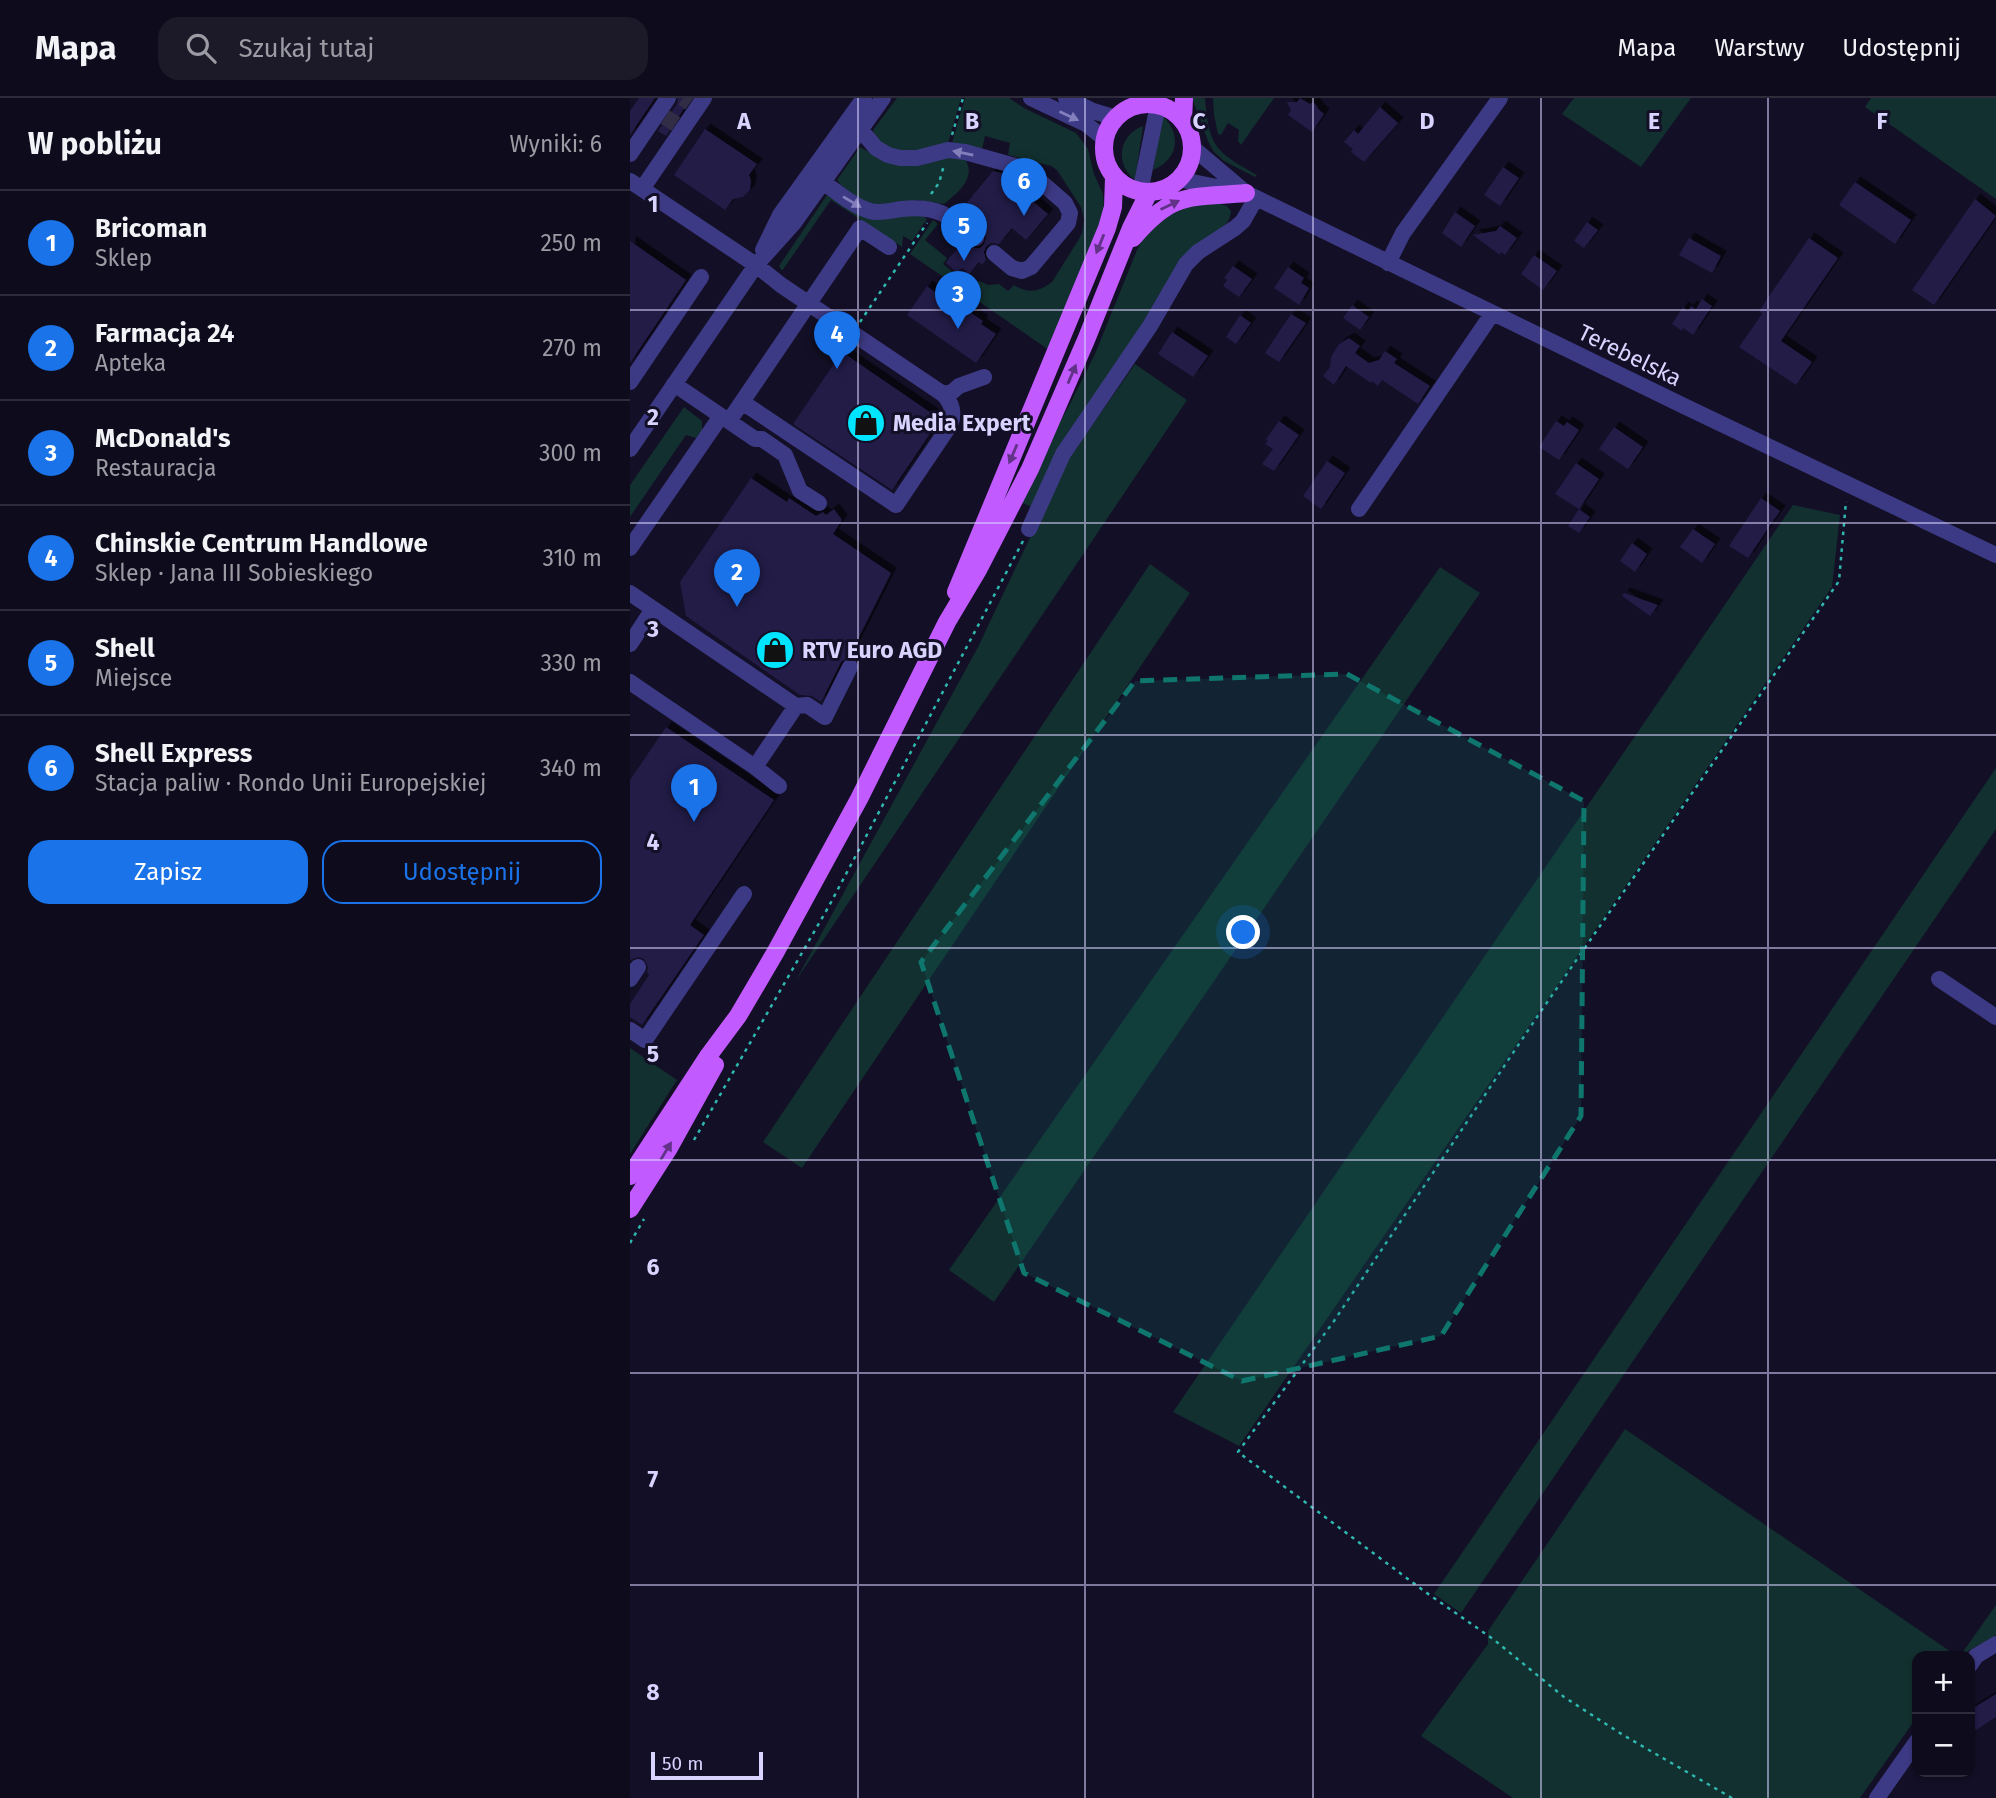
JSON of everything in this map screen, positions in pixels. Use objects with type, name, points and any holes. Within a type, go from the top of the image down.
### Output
[{"type":"main road","points":[[1184,98],[1184,121]]},
{"type":"main road","points":[[1155,103],[1174,112],[1184,121],[1190,132],[1192,146],[1188,165],[1178,179],[1164,189],[1144,192],[1127,187],[1114,178],[1105,162],[1103,150],[1109,128],[1116,118],[1133,107],[1155,103]]},
{"type":"main road","points":[[947,622],[966,564],[1107,228],[1113,208],[1114,178]]},
{"type":"main road","points":[[630,1209],[719,1059],[738,1016],[839,835],[907,706],[947,622],[978,570],[1030,469],[1086,340],[1141,206],[1144,192]]},
{"type":"main road","points":[[1122,252],[1146,223],[1170,204],[1193,196],[1251,195]]},
{"type":"main road","points":[[630,1176],[709,1055],[738,1016]]},
{"type":"street","points":[[668,98],[670,120],[636,185],[943,394],[952,408],[951,421],[896,505],[742,402]]},
{"type":"street","points":[[630,448],[757,265],[793,224],[883,98]]},
{"type":"street","points":[[1031,98],[1086,124],[1105,139]]},
{"type":"street","points":[[1066,98],[1105,116],[1116,118]]},
{"type":"street","points":[[1388,263],[1403,233],[1500,98]]},
{"type":"street","points":[[630,154],[670,120],[697,103]]},
{"type":"street","points":[[823,182],[827,161],[848,131],[860,103]]},
{"type":"street","points":[[757,265],[780,215],[860,103]]},
{"type":"street","points":[[1144,192],[1155,103]]},
{"type":"street","points":[[860,130],[876,148],[900,158],[916,158],[948,150],[1026,169],[1065,202],[1070,213],[1068,223],[1031,267],[1022,271],[1012,268],[993,253]]},
{"type":"street","name":"Terebelska","points":[[1192,146],[1251,195],[1492,314],[1996,555]]},
{"type":"street","name":"Terebelska","points":[[1178,179],[1251,195]]},
{"type":"street","points":[[823,182],[850,201],[872,212],[916,207],[949,215],[976,238]]},
{"type":"street","points":[[1029,529],[1063,454],[1150,326],[1186,264],[1198,252],[1243,221],[1251,195]]},
{"type":"street","points":[[630,548],[725,419],[742,402],[860,228],[889,247]]},
{"type":"street","points":[[630,382],[701,277]]},
{"type":"street","points":[[1359,509],[1492,314]]},
{"type":"street","points":[[943,394],[984,377]]},
{"type":"street","points":[[674,384],[755,439],[762,439],[785,455],[800,491],[819,503]]},
{"type":"street","points":[[630,593],[796,706],[807,705],[825,717],[850,667]]},
{"type":"street","points":[[630,644],[653,609]]},
{"type":"street","points":[[630,682],[755,766],[779,786]]},
{"type":"street","points":[[755,766],[796,706]]},
{"type":"street","points":[[630,1030],[645,1040],[744,894]]},
{"type":"street","points":[[1939,979],[1996,1017]]},
{"type":"street","points":[[1975,1658],[1996,1644]]},
{"type":"street","points":[[1877,1798],[1912,1748]]},
{"type":"path","points":[[852,333],[929,220]]},
{"type":"path","points":[[1732,1798],[1564,1698],[1493,1639],[1238,1452],[1334,1321],[1539,1014],[1839,581],[1847,484]]},
{"type":"path","points":[[690,1146],[829,906],[1029,529]]},
{"type":"path","points":[[630,1243],[650,1209]]},
{"type":"highlighted area","points":[[1347,674],[1584,801],[1581,1116],[1441,1336],[1242,1381],[1024,1273],[921,962],[1135,681]]},
{"type":"green space","points":[[897,98],[961,98],[948,143],[906,151],[886,147],[878,140],[873,130]]},
{"type":"green space","points":[[965,98],[1009,98],[1076,133],[1088,149],[1094,174],[1103,194],[1104,211],[1049,350],[910,254],[933,220],[938,224],[925,240],[947,258],[943,264],[965,282],[969,278],[976,283],[979,281],[988,285],[999,284],[1008,291],[1014,285],[1033,291],[1052,282],[1082,233],[1084,219],[1081,207],[1057,170],[1008,155],[1010,143],[985,136],[982,149],[952,143]]},
{"type":"green space","points":[[1192,98],[1205,98],[1209,127],[1217,146],[1232,160],[1257,175],[1255,177],[1224,161],[1214,152]]},
{"type":"green space","points":[[1213,98],[1274,98],[1241,145],[1238,141],[1239,130],[1228,123],[1221,135],[1218,134]]},
{"type":"green space","points":[[1574,98],[1691,98],[1641,167],[1562,114]]},
{"type":"green space","points":[[1871,98],[1996,98],[1996,199],[1865,107]]},
{"type":"green space","points":[[1162,115],[1173,130],[1175,146],[1168,159],[1153,170]]},
{"type":"green space","points":[[1143,126],[1135,180],[1124,166],[1122,150],[1129,136]]},
{"type":"green space","points":[[860,147],[881,159],[952,156],[965,159],[969,172],[960,190],[944,204],[919,200],[872,204],[850,192],[837,180]]},
{"type":"green space","points":[[827,195],[925,215],[927,219],[912,241],[903,236],[902,247],[831,200],[782,271],[779,266]]},
{"type":"green space","points":[[1217,203],[1227,206],[1231,211],[1229,219],[1219,231],[1196,244],[1182,256],[1034,508],[1020,502],[1095,354],[1137,250],[1150,227],[1187,204]]},
{"type":"green space","points":[[1135,364],[1187,400],[795,982],[978,647],[1065,464]]},
{"type":"green space","points":[[684,407],[702,421],[702,430],[696,438],[686,435],[630,517],[630,485]]},
{"type":"green space","points":[[1793,505],[1840,515],[1832,587],[1239,1446],[1173,1412]]},
{"type":"green space","points":[[1150,564],[1190,593],[802,1168],[763,1142]]},
{"type":"green space","points":[[1440,567],[1480,593],[994,1302],[949,1270]]},
{"type":"green space","points":[[1996,768],[1996,829],[1461,1613],[1434,1594]]},
{"type":"green space","points":[[630,1048],[677,1080],[630,1154]]},
{"type":"green space","points":[[1625,1429],[1950,1651],[1912,1651],[1912,1724],[1860,1798],[1513,1798],[1421,1736],[1488,1644],[1488,1631]]},
{"type":"green space","points":[[1996,1605],[1996,1635],[1969,1651],[1964,1651]]},
{"type":"building","points":[[639,98],[655,98],[630,135],[630,111]]},
{"type":"building","points":[[678,98],[691,98],[666,136],[658,131],[677,104]]},
{"type":"building","points":[[1300,98],[1310,104],[1313,102],[1324,114],[1312,132],[1288,115],[1291,110],[1287,102],[1297,102]]},
{"type":"building","points":[[1380,107],[1398,123],[1364,162],[1351,152],[1353,149],[1344,142],[1354,130],[1358,134]]},
{"type":"building","points":[[705,129],[757,164],[749,175],[750,190],[743,197],[733,199],[725,210],[674,175]]},
{"type":"building","points":[[1503,167],[1519,178],[1500,206],[1484,195]]},
{"type":"building","points":[[993,171],[1016,177],[1011,183],[1048,214],[1026,240],[1012,228],[999,244],[991,243],[986,247],[986,260],[982,265],[979,262],[969,274],[962,268],[957,273],[946,263],[950,257],[957,249],[963,254],[970,246],[980,248],[986,239],[983,230],[960,211]]},
{"type":"building","points":[[1855,182],[1911,220],[1895,244],[1839,205]]},
{"type":"building","points":[[1975,199],[1996,216],[1934,305],[1912,290]]},
{"type":"building","points":[[1455,212],[1475,226],[1461,247],[1442,233]]},
{"type":"building","points":[[1587,222],[1598,230],[1584,248],[1574,241]]},
{"type":"building","points":[[1500,226],[1517,238],[1505,255],[1501,252],[1500,255],[1473,235],[1496,231]]},
{"type":"building","points":[[1689,238],[1721,256],[1712,273],[1679,255]]},
{"type":"building","points":[[1809,238],[1838,258],[1781,341],[1812,362],[1796,385],[1739,347],[1762,314],[1759,311]]},
{"type":"building","points":[[630,241],[686,280],[630,363]]},
{"type":"building","points":[[1534,255],[1557,271],[1543,290],[1521,274]]},
{"type":"building","points":[[1233,266],[1252,279],[1239,297],[1223,286],[1227,280],[1224,278]]},
{"type":"building","points":[[1288,267],[1304,278],[1301,283],[1309,288],[1299,305],[1274,288]]},
{"type":"building","points":[[927,286],[936,293],[938,290],[983,321],[981,324],[996,334],[976,363],[907,315]]},
{"type":"building","points":[[1702,299],[1712,306],[1693,335],[1672,324],[1683,307],[1688,311],[1691,306],[1696,309]]},
{"type":"building","points":[[1352,305],[1369,317],[1360,330],[1343,318]]},
{"type":"building","points":[[1291,314],[1306,323],[1279,362],[1265,353]]},
{"type":"building","points":[[1240,315],[1251,323],[1236,344],[1226,337]]},
{"type":"building","points":[[1172,332],[1208,356],[1193,377],[1158,354]]},
{"type":"building","points":[[1349,338],[1360,346],[1355,353],[1369,363],[1379,360],[1385,351],[1397,359],[1394,363],[1430,386],[1418,404],[1382,380],[1378,386],[1346,366],[1334,385],[1323,376],[1330,367],[1331,357],[1339,344]]},
{"type":"building","name":"Media Expert","points":[[842,352],[940,419],[892,490],[793,424]]},
{"type":"building","points":[[1279,421],[1299,435],[1274,471],[1262,464],[1273,449],[1265,444],[1268,441],[1266,439]]},
{"type":"building","points":[[1556,421],[1564,426],[1567,422],[1579,430],[1559,460],[1539,447]]},
{"type":"building","points":[[1614,427],[1643,447],[1628,469],[1599,449]]},
{"type":"building","points":[[1327,461],[1345,473],[1321,509],[1303,496]]},
{"type":"building","points":[[1576,463],[1599,479],[1579,509],[1555,494]]},
{"type":"building","points":[[751,478],[787,502],[789,498],[816,516],[823,512],[826,515],[834,509],[842,520],[833,534],[891,573],[849,657],[841,662],[821,702],[812,696],[800,695],[686,616],[680,582]]},
{"type":"building","points":[[1761,498],[1780,511],[1748,558],[1729,546]]},
{"type":"building","points":[[1579,509],[1590,517],[1579,533],[1568,526]]},
{"type":"building","points":[[1693,529],[1715,544],[1702,563],[1680,547]]},
{"type":"building","points":[[1632,543],[1647,554],[1635,572],[1620,561]]},
{"type":"building","points":[[1624,593],[1658,605],[1650,616],[1622,596]]},
{"type":"building","points":[[666,727],[774,800],[690,925],[704,935],[642,1025],[630,1017],[630,1004],[649,975],[644,959],[638,957],[630,960],[630,780]]},
{"type":"building","points":[[1996,1694],[1996,1717],[1976,1730],[1975,1707]]},
{"type":"tunnel","points":[[683,98],[690,103]]},
{"type":"tunnel","points":[[665,117],[676,124]]},
{"type":"place","name":"Shell Express","points":[[1024,216]]},
{"type":"place","name":"Shell","points":[[964,261]]},
{"type":"place","name":"McDonald's","points":[[958,329]]},
{"type":"place","name":"Chinskie Centrum Handlowe","points":[[837,369]]},
{"type":"place","name":"Media Expert","points":[[866,423]]},
{"type":"place","name":"Farmacja 24","points":[[737,607]]},
{"type":"place","name":"RTV Euro AGD","points":[[775,650]]},
{"type":"place","name":"Bricoman","points":[[694,822]]}]
